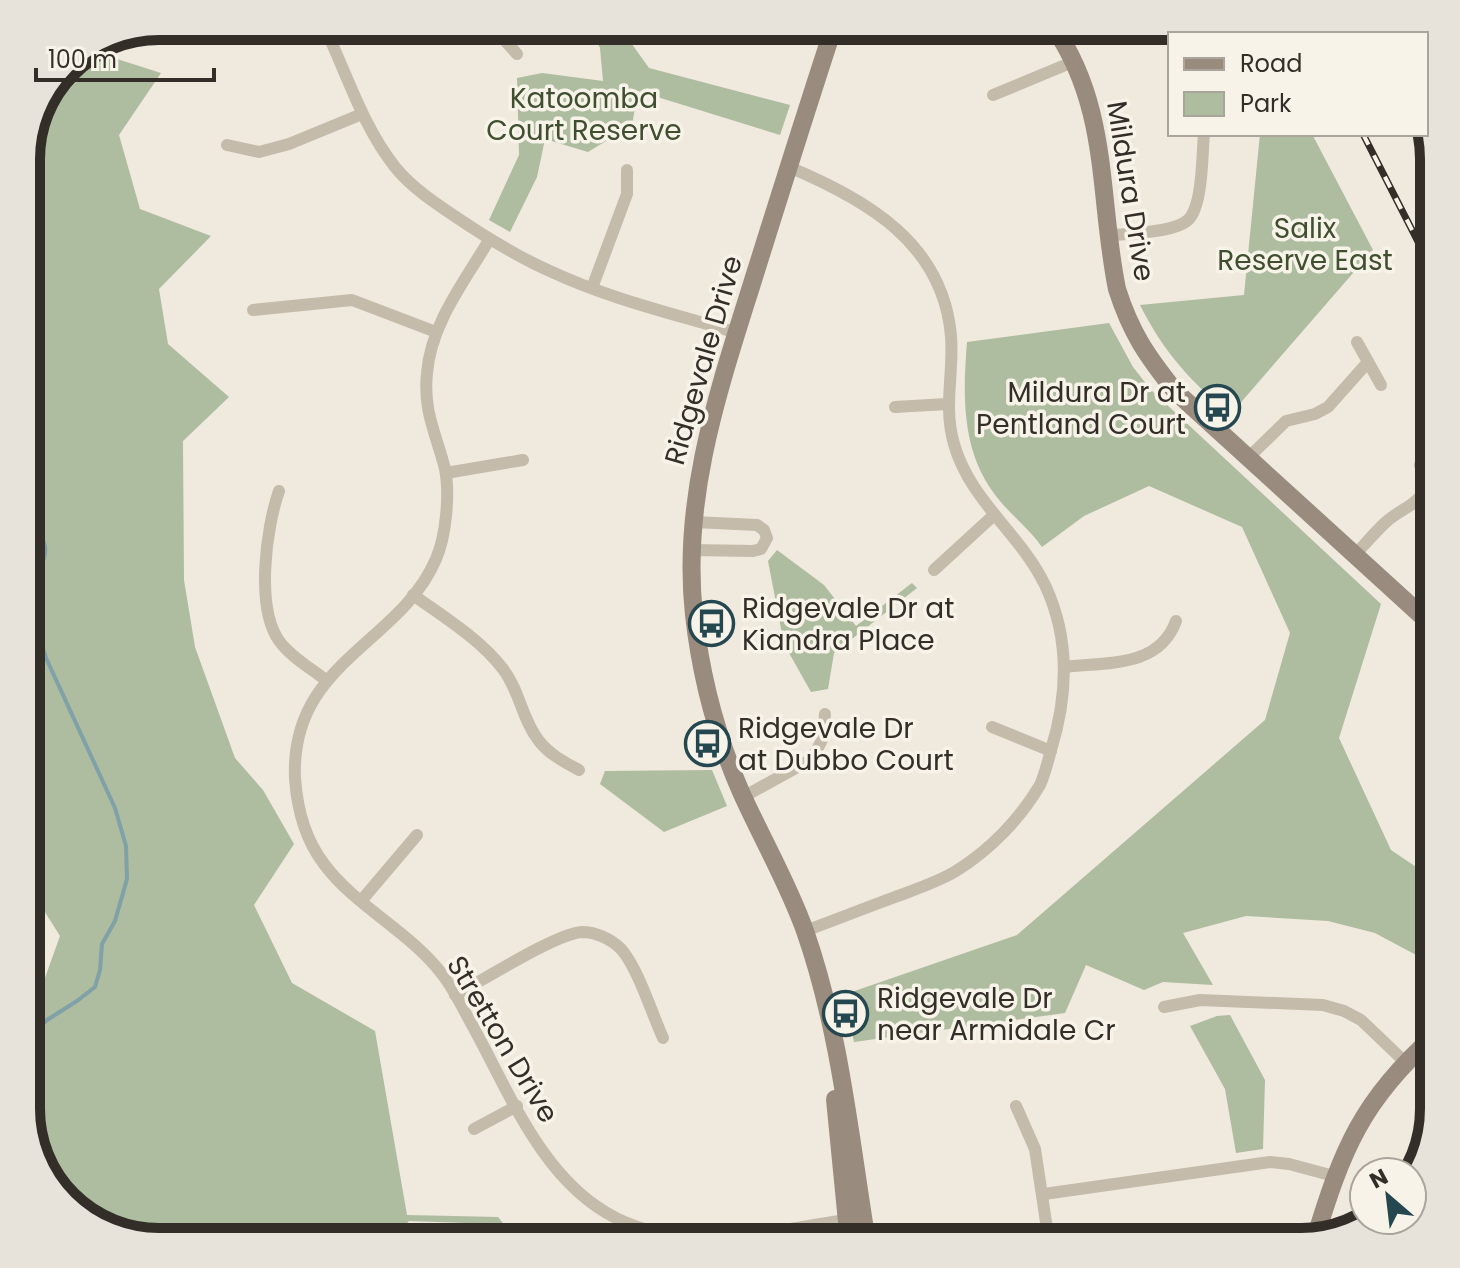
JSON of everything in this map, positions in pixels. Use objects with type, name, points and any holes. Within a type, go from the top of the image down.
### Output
[{"type":"street","points":[[330,40],[362,114],[397,170],[441,207],[489,240],[552,272],[592,288],[737,333]]},
{"type":"street","points":[[504,40],[517,54]]},
{"type":"street","name":"Ridgevale Drive","points":[[829,40],[705,442],[698,478],[692,550],[694,612],[707,694],[729,765],[772,853],[805,931],[844,1083],[854,1219],[852,1228]]},
{"type":"street","name":"Mildura Drive","points":[[1062,40],[1075,61],[1095,118],[1117,289],[1146,356],[1175,391],[1420,614]]},
{"type":"street","points":[[993,95],[1075,61]]},
{"type":"street","points":[[227,145],[259,152],[289,144],[362,114]]},
{"type":"street","points":[[1108,236],[1172,228],[1188,221],[1197,207],[1204,136]]},
{"type":"street","points":[[789,167],[824,182],[893,223],[925,261],[943,298],[951,336],[947,404],[954,444],[975,491],[1026,551],[1044,584],[1060,631],[1064,667],[1063,701],[1041,783],[993,843],[954,873],[805,931]]},
{"type":"street","points":[[592,288],[627,194],[627,170]]},
{"type":"street","name":"Stretton Drive","points":[[489,240],[436,332],[427,370],[426,397],[430,425],[446,473],[443,539],[431,571],[413,595],[341,664],[305,718],[297,746],[297,799],[310,840],[323,863],[344,886],[441,972],[553,1168],[593,1205],[639,1228]]},
{"type":"street","points":[[253,310],[352,300],[436,332]]},
{"type":"street","points":[[1357,342],[1381,385]]},
{"type":"street","points":[[1249,457],[1286,421],[1315,414],[1328,407],[1368,362]]},
{"type":"street","points":[[895,407],[947,404]]},
{"type":"street","points":[[446,473],[523,460]]},
{"type":"street","points":[[279,491],[266,555],[268,615],[279,641],[327,681]]},
{"type":"street","points":[[1355,555],[1387,521],[1415,504],[1420,497]]},
{"type":"street","points":[[934,570],[994,515]]},
{"type":"street","points":[[692,550],[757,550],[764,546],[767,538],[764,530],[757,525],[694,522]]},
{"type":"street","points":[[413,595],[492,657],[513,685],[539,742],[557,758],[579,770]]},
{"type":"street","points":[[1064,667],[1149,655],[1163,644],[1176,621]]},
{"type":"street","points":[[743,797],[812,759],[822,740],[825,714]]},
{"type":"street","points":[[992,727],[1051,751]]},
{"type":"street","points":[[361,901],[417,835]]},
{"type":"street","points":[[455,995],[559,939],[580,932],[591,933],[613,943],[629,961],[663,1038]]},
{"type":"street","points":[[1164,1007],[1200,1000],[1323,1005],[1361,1020],[1405,1062]]},
{"type":"street","points":[[1319,1226],[1334,1176],[1351,1138],[1368,1109],[1405,1062],[1420,1049]]},
{"type":"street","points":[[474,1129],[517,1106]]},
{"type":"street","points":[[1016,1106],[1035,1149],[1048,1228]]},
{"type":"street","points":[[1044,1194],[1270,1162],[1334,1176]]},
{"type":"street","name":"Ridgevale Drive","points":[[854,1219],[859,1228]]},
{"type":"street","name":"Stretton Drive","points":[[785,1228],[854,1219]]},
{"type":"green space","name":"Katoomba Court Reserve","points":[[596,40],[629,40],[649,68],[790,105],[780,135],[638,91],[632,125],[588,152],[545,139],[537,177],[510,232],[489,220],[519,155],[517,78],[542,73],[603,81],[600,48]]},
{"type":"green space","points":[[103,55],[161,73],[119,135],[140,209],[211,236],[159,289],[168,344],[229,397],[183,441],[184,580],[195,647],[235,758],[263,790],[294,844],[254,905],[292,983],[375,1031],[407,1215],[498,1217],[507,1228],[497,1228],[494,1224],[409,1221],[403,1228],[159,1228],[121,1222],[99,1212],[80,1199],[52,1162],[40,1117],[40,992],[60,936],[40,904],[40,151],[44,128],[60,93],[75,75]]},
{"type":"green space","name":"Salix Reserve East","points":[[1260,136],[1313,136],[1373,250],[1230,415],[1179,365],[1140,305],[1244,295]]},
{"type":"green space","points":[[1109,323],[1133,367],[1151,390],[1381,604],[1339,738],[1391,850],[1420,870],[1420,958],[1375,933],[1328,921],[1246,916],[1183,933],[1213,985],[1163,982],[1144,990],[1086,965],[1065,1013],[854,1042],[843,995],[1017,935],[1265,720],[1290,633],[1242,527],[1149,486],[1084,516],[1042,547],[993,492],[975,457],[966,420],[967,342]]},
{"type":"green space","points":[[777,550],[824,585],[856,626],[912,583],[917,588],[834,653],[828,689],[811,692],[784,644],[768,561]]},
{"type":"green space","points":[[712,770],[727,806],[664,832],[600,784],[605,771]]},
{"type":"green space","points":[[1230,1015],[1265,1080],[1263,1149],[1236,1153],[1225,1089],[1190,1026],[1217,1016]]},
{"type":"waterway","points":[[40,534],[45,556],[40,566]]},
{"type":"waterway","points":[[40,640],[115,808],[126,846],[127,879],[115,921],[102,944],[95,987],[40,1027]]},
{"type":"railway","points":[[1364,136],[1420,246]]},
{"type":"place","name":"Mildura Dr at Pentland Court","points":[[1217,408]]},
{"type":"place","name":"Ridgevale Dr at Kiandra Place","points":[[711,624]]},
{"type":"place","name":"Ridgevale Dr at Dubbo Court","points":[[707,744]]},
{"type":"place","name":"Ridgevale Dr near Armidale Cr","points":[[846,1014]]}]
